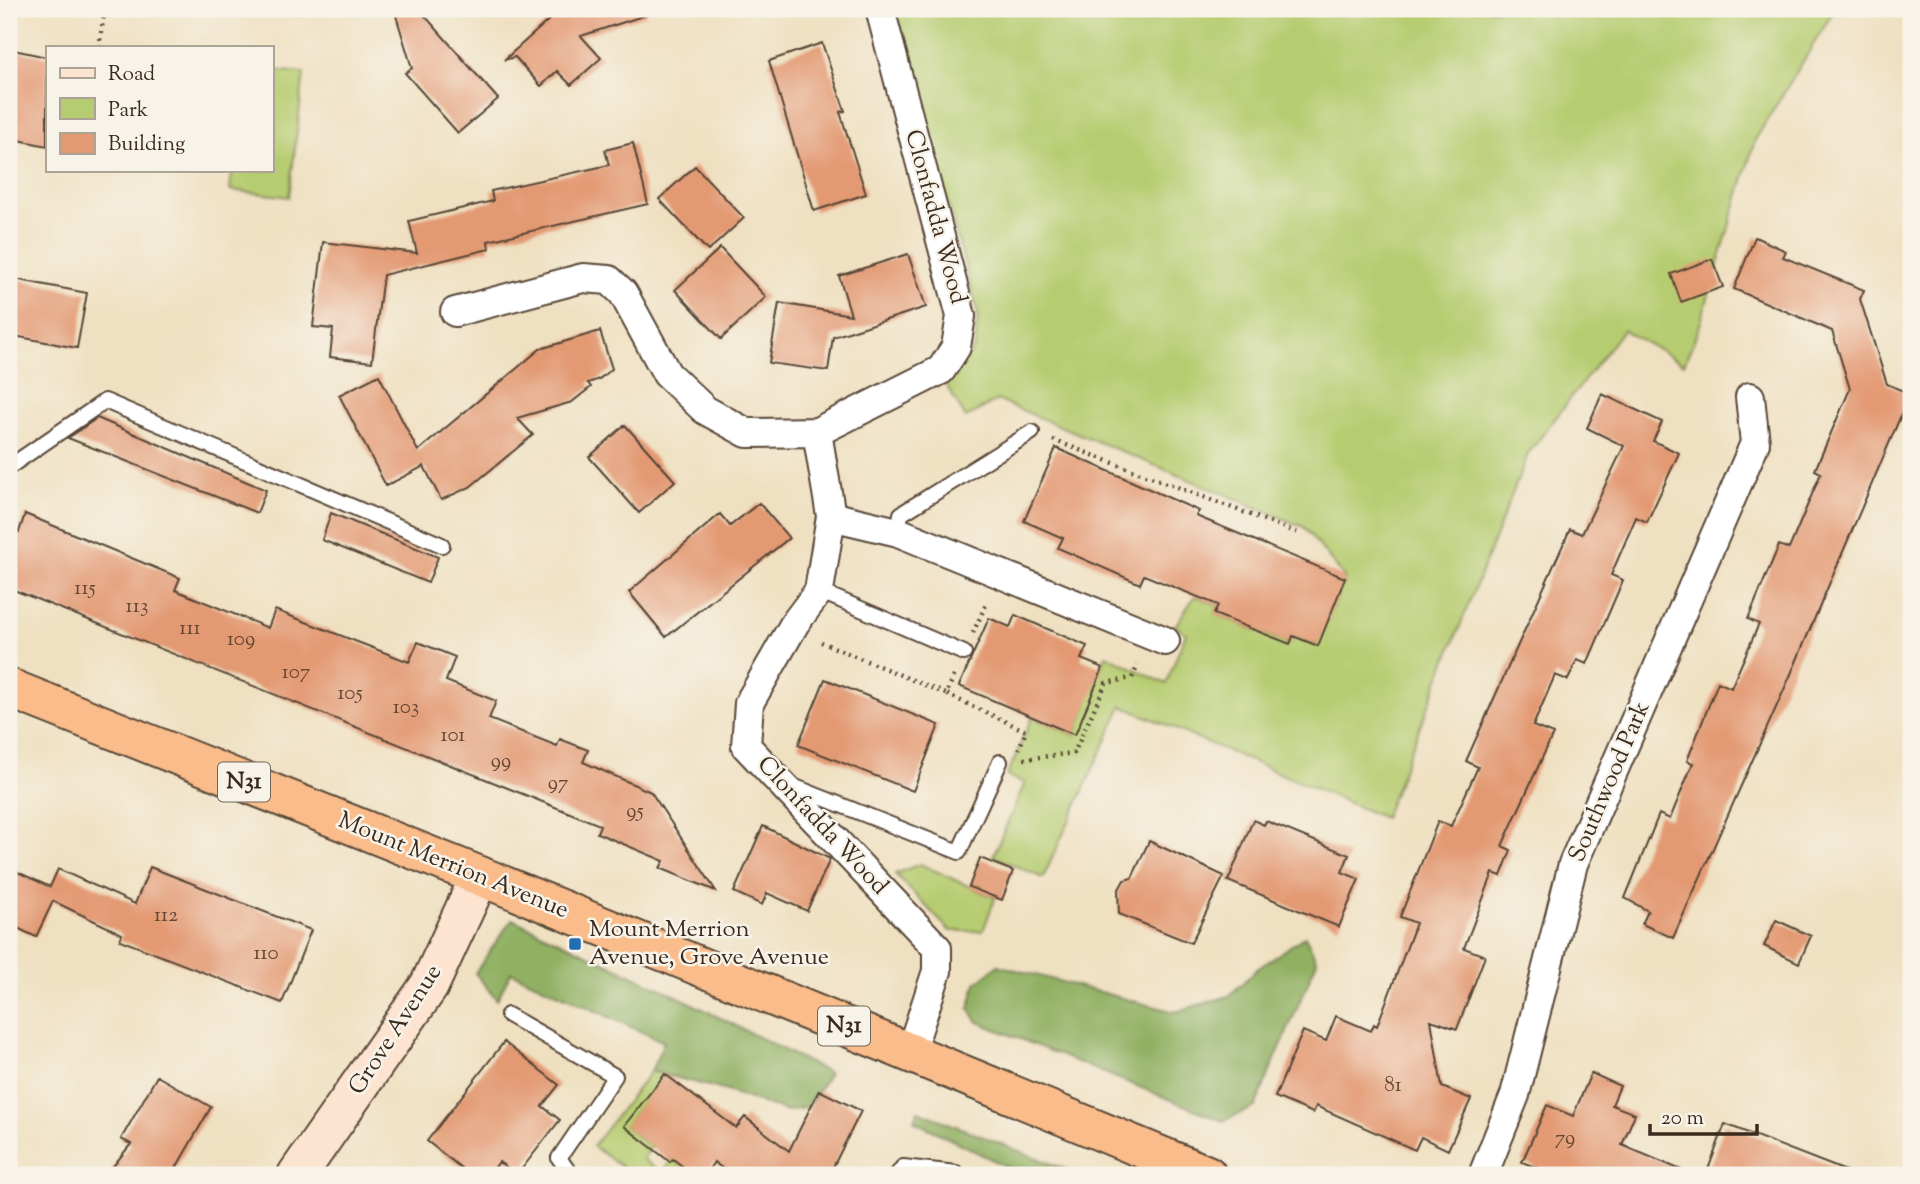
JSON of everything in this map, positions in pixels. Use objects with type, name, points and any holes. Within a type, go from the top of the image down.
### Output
[{"type":"highway","name":"Mount Merrion Avenue","points":[[9,688],[480,876],[1207,1175]]},
{"type":"street","name":"Clonfadda Wood","points":[[455,312],[583,278],[608,280],[623,293],[667,374],[705,410],[747,433],[817,432],[941,370],[956,347],[961,316],[880,9]]},
{"type":"street","name":"Southwood Park","points":[[1483,1175],[1515,1095],[1573,864],[1755,443],[1750,397]]},
{"type":"street","name":"Clonfadda Wood","points":[[817,432],[831,516],[828,595],[795,623],[749,703],[746,746],[937,948],[937,971],[910,1053]]},
{"type":"street","points":[[831,516],[898,532],[1157,638]]},
{"type":"street","name":"Grove Avenue","points":[[298,1175],[429,986],[480,876]]},
{"type":"lane","points":[[9,467],[105,401],[442,545]]},
{"type":"lane","points":[[898,532],[901,514],[1032,432]]},
{"type":"lane","points":[[828,595],[964,653]]},
{"type":"lane","points":[[781,780],[960,852],[1007,761]]},
{"type":"lane","points":[[508,1015],[615,1076],[559,1158],[571,1175]]},
{"type":"lane","points":[[897,1175],[903,1167],[956,1173]]},
{"type":"path","points":[[99,46],[104,14],[127,9]]},
{"type":"path","points":[[1032,432],[1301,534]]},
{"type":"path","points":[[946,694],[1000,573]]},
{"type":"path","points":[[828,595],[821,642],[1026,731],[1007,761]]},
{"type":"path","points":[[1007,761],[1074,753],[1105,683],[1132,678],[1157,638]]},
{"type":"green space","points":[[895,9],[1835,9],[1755,140],[1699,328],[1684,364],[1623,330],[1528,454],[1384,818],[1122,706],[1043,878],[993,856],[1025,783],[1007,776],[1032,717],[1075,735],[1106,655],[1166,684],[1186,633],[1175,626],[1195,596],[1218,605],[1215,614],[1289,644],[1293,636],[1317,646],[1345,578],[1304,527],[997,400],[966,418],[946,385],[975,347],[978,313]]},
{"type":"green space","points":[[273,70],[304,73],[289,197],[230,190],[232,172],[273,172]]},
{"type":"green space","points":[[920,864],[995,898],[983,931],[950,931],[895,874]]},
{"type":"green space","points":[[512,919],[683,999],[829,1073],[808,1107],[785,1111],[724,1090],[651,1071],[664,1042],[511,972],[497,1000],[475,973]]},
{"type":"green space","points":[[1305,936],[1317,961],[1255,1107],[1223,1121],[978,1022],[969,1009],[976,983],[998,965],[1175,1012],[1229,996],[1257,969]]},
{"type":"green space","points":[[651,1071],[665,1074],[625,1126],[651,1147],[643,1159],[661,1173],[673,1159],[694,1175],[633,1175],[593,1146]]},
{"type":"green space","points":[[918,1111],[1080,1175],[1010,1175],[1013,1170],[914,1121]]},
{"type":"green space","points":[[499,1162],[516,1175],[458,1175],[463,1169]]},
{"type":"building","points":[[394,9],[419,9],[498,99],[458,133],[405,73],[412,68]]},
{"type":"building","points":[[561,9],[645,9],[646,15],[581,36],[601,58],[571,85],[557,71],[541,86],[515,57],[504,60]]},
{"type":"building","points":[[822,43],[845,111],[840,112],[866,194],[814,211],[769,61]]},
{"type":"building","points":[[9,49],[46,57],[46,146],[9,138]]},
{"type":"building","points":[[633,143],[648,204],[488,241],[489,249],[383,275],[372,362],[330,357],[333,329],[313,327],[323,242],[417,253],[409,221],[493,201],[491,191],[609,165],[605,150]]},
{"type":"building","points":[[695,166],[744,218],[708,251],[659,199]]},
{"type":"building","points":[[1755,237],[1786,251],[1783,257],[1864,290],[1860,299],[1887,384],[1910,394],[1791,674],[1673,938],[1642,924],[1648,911],[1625,898],[1659,814],[1670,819],[1693,763],[1687,761],[1718,682],[1731,688],[1759,624],[1748,619],[1779,545],[1789,549],[1821,473],[1815,470],[1850,389],[1832,331],[1734,289]]},
{"type":"building","points":[[720,248],[766,297],[721,339],[675,290]]},
{"type":"building","points":[[908,254],[926,307],[833,337],[828,371],[769,363],[779,303],[851,315],[839,276]]},
{"type":"building","points":[[1712,259],[1723,287],[1681,302],[1671,274]]},
{"type":"building","points":[[9,278],[87,293],[77,348],[9,335]]},
{"type":"building","points":[[600,331],[612,369],[588,383],[591,387],[572,402],[517,418],[533,435],[470,487],[441,500],[424,466],[386,486],[339,395],[379,375],[418,451],[540,349]]},
{"type":"building","points":[[1602,394],[1662,422],[1653,441],[1679,453],[1647,522],[1636,517],[1611,575],[1623,580],[1587,664],[1577,660],[1568,680],[1555,675],[1533,726],[1553,734],[1502,846],[1511,850],[1501,876],[1493,873],[1464,948],[1485,956],[1457,1029],[1431,1020],[1442,1087],[1471,1099],[1448,1150],[1421,1137],[1415,1150],[1316,1106],[1313,1113],[1275,1097],[1303,1031],[1326,1041],[1336,1016],[1371,1031],[1374,1024],[1377,1026],[1416,923],[1400,917],[1438,821],[1451,826],[1478,767],[1466,761],[1570,529],[1582,534],[1624,446],[1587,428]]},
{"type":"building","points":[[97,418],[266,490],[257,513],[68,438]]},
{"type":"building","points":[[625,425],[675,481],[639,513],[589,457]]},
{"type":"building","points":[[1056,448],[1199,511],[1196,516],[1345,578],[1318,646],[1293,636],[1290,644],[1214,614],[1218,605],[1144,575],[1140,584],[1058,548],[1063,538],[1024,521]]},
{"type":"building","points":[[759,503],[789,538],[666,637],[629,592],[720,514],[730,526]]},
{"type":"building","points":[[331,513],[438,557],[428,583],[322,540]]},
{"type":"building","points":[[25,514],[180,578],[175,590],[268,628],[275,610],[409,662],[418,642],[455,657],[446,681],[496,701],[489,719],[557,746],[560,739],[588,750],[583,762],[651,792],[716,891],[660,868],[664,861],[597,833],[600,825],[9,588],[9,528],[19,532]]},
{"type":"building","points":[[1015,615],[1087,646],[1081,659],[1103,668],[1075,735],[959,686],[989,618],[1010,627]]},
{"type":"building","points":[[825,679],[939,725],[913,791],[798,745]]},
{"type":"building","points":[[1253,820],[1264,825],[1266,821],[1349,855],[1342,872],[1359,879],[1339,927],[1228,881]]},
{"type":"building","points":[[763,826],[830,859],[807,911],[767,893],[762,905],[734,892]]},
{"type":"building","points":[[1149,841],[1224,876],[1191,943],[1119,914],[1118,891],[1124,880],[1132,878]]},
{"type":"building","points":[[980,858],[1013,871],[1002,900],[969,887]]},
{"type":"building","points":[[150,867],[311,930],[282,1003],[120,940],[122,934],[53,901],[36,937],[9,924],[9,868],[50,887],[58,869],[135,904]]},
{"type":"building","points":[[1776,920],[1811,936],[1799,963],[1764,946]]},
{"type":"building","points":[[504,1042],[559,1085],[542,1106],[560,1120],[517,1175],[499,1162],[489,1175],[470,1175],[427,1141]]},
{"type":"building","points":[[1591,1073],[1620,1086],[1612,1105],[1635,1114],[1622,1145],[1693,1175],[1555,1175],[1522,1162],[1547,1105],[1573,1116]]},
{"type":"building","points":[[665,1074],[736,1128],[745,1117],[789,1151],[819,1090],[861,1111],[829,1175],[731,1175],[714,1162],[705,1175],[694,1175],[673,1159],[670,1162],[624,1126]]},
{"type":"building","points":[[157,1076],[211,1107],[172,1175],[106,1175],[131,1144],[121,1139]]},
{"type":"building","points":[[1725,1124],[1851,1173],[1851,1175],[1706,1175]]},
{"type":"place","name":"Mount Merrion Avenue, Grove Avenue","points":[[575,944]]}]
